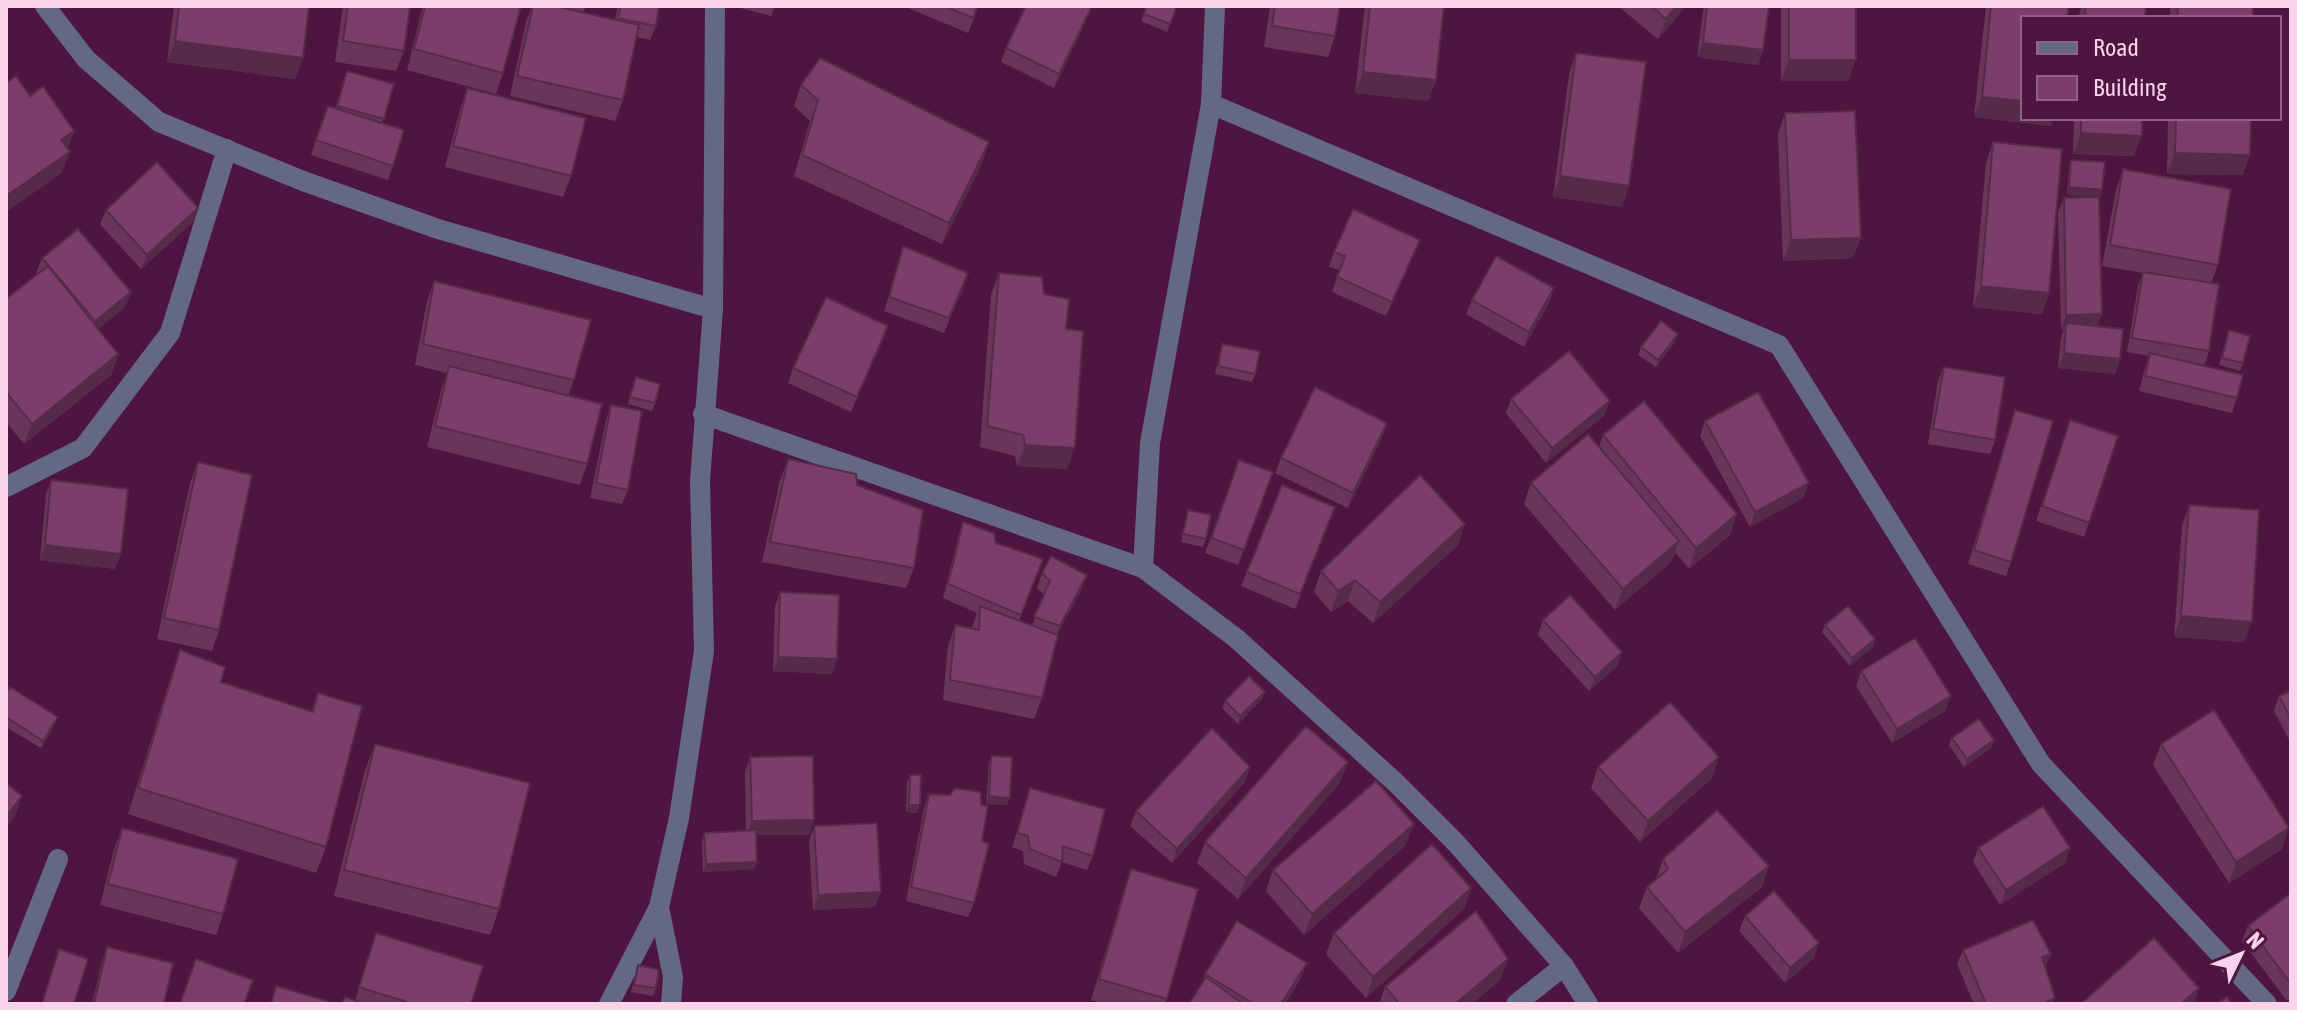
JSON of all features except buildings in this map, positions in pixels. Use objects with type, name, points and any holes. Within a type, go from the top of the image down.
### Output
[{"type":"street","points":[[45,6],[86,59],[159,122],[303,181],[438,229],[713,309]]},
{"type":"street","points":[[609,1004],[659,907],[679,818],[704,651],[700,481],[713,309],[715,6]]},
{"type":"street","points":[[1143,568],[1150,443],[1211,104],[1215,6]]},
{"type":"street","points":[[1211,104],[1779,345],[2041,764],[2267,1004]]},
{"type":"street","points":[[6,487],[83,448],[170,333],[227,149]]},
{"type":"street","points":[[703,414],[1143,568],[1237,639],[1395,782],[1456,843],[1564,966],[1588,1004]]},
{"type":"street","points":[[6,991],[58,859]]},
{"type":"street","points":[[659,907],[673,977],[671,1004]]},
{"type":"street","points":[[1516,1004],[1564,966]]}]
